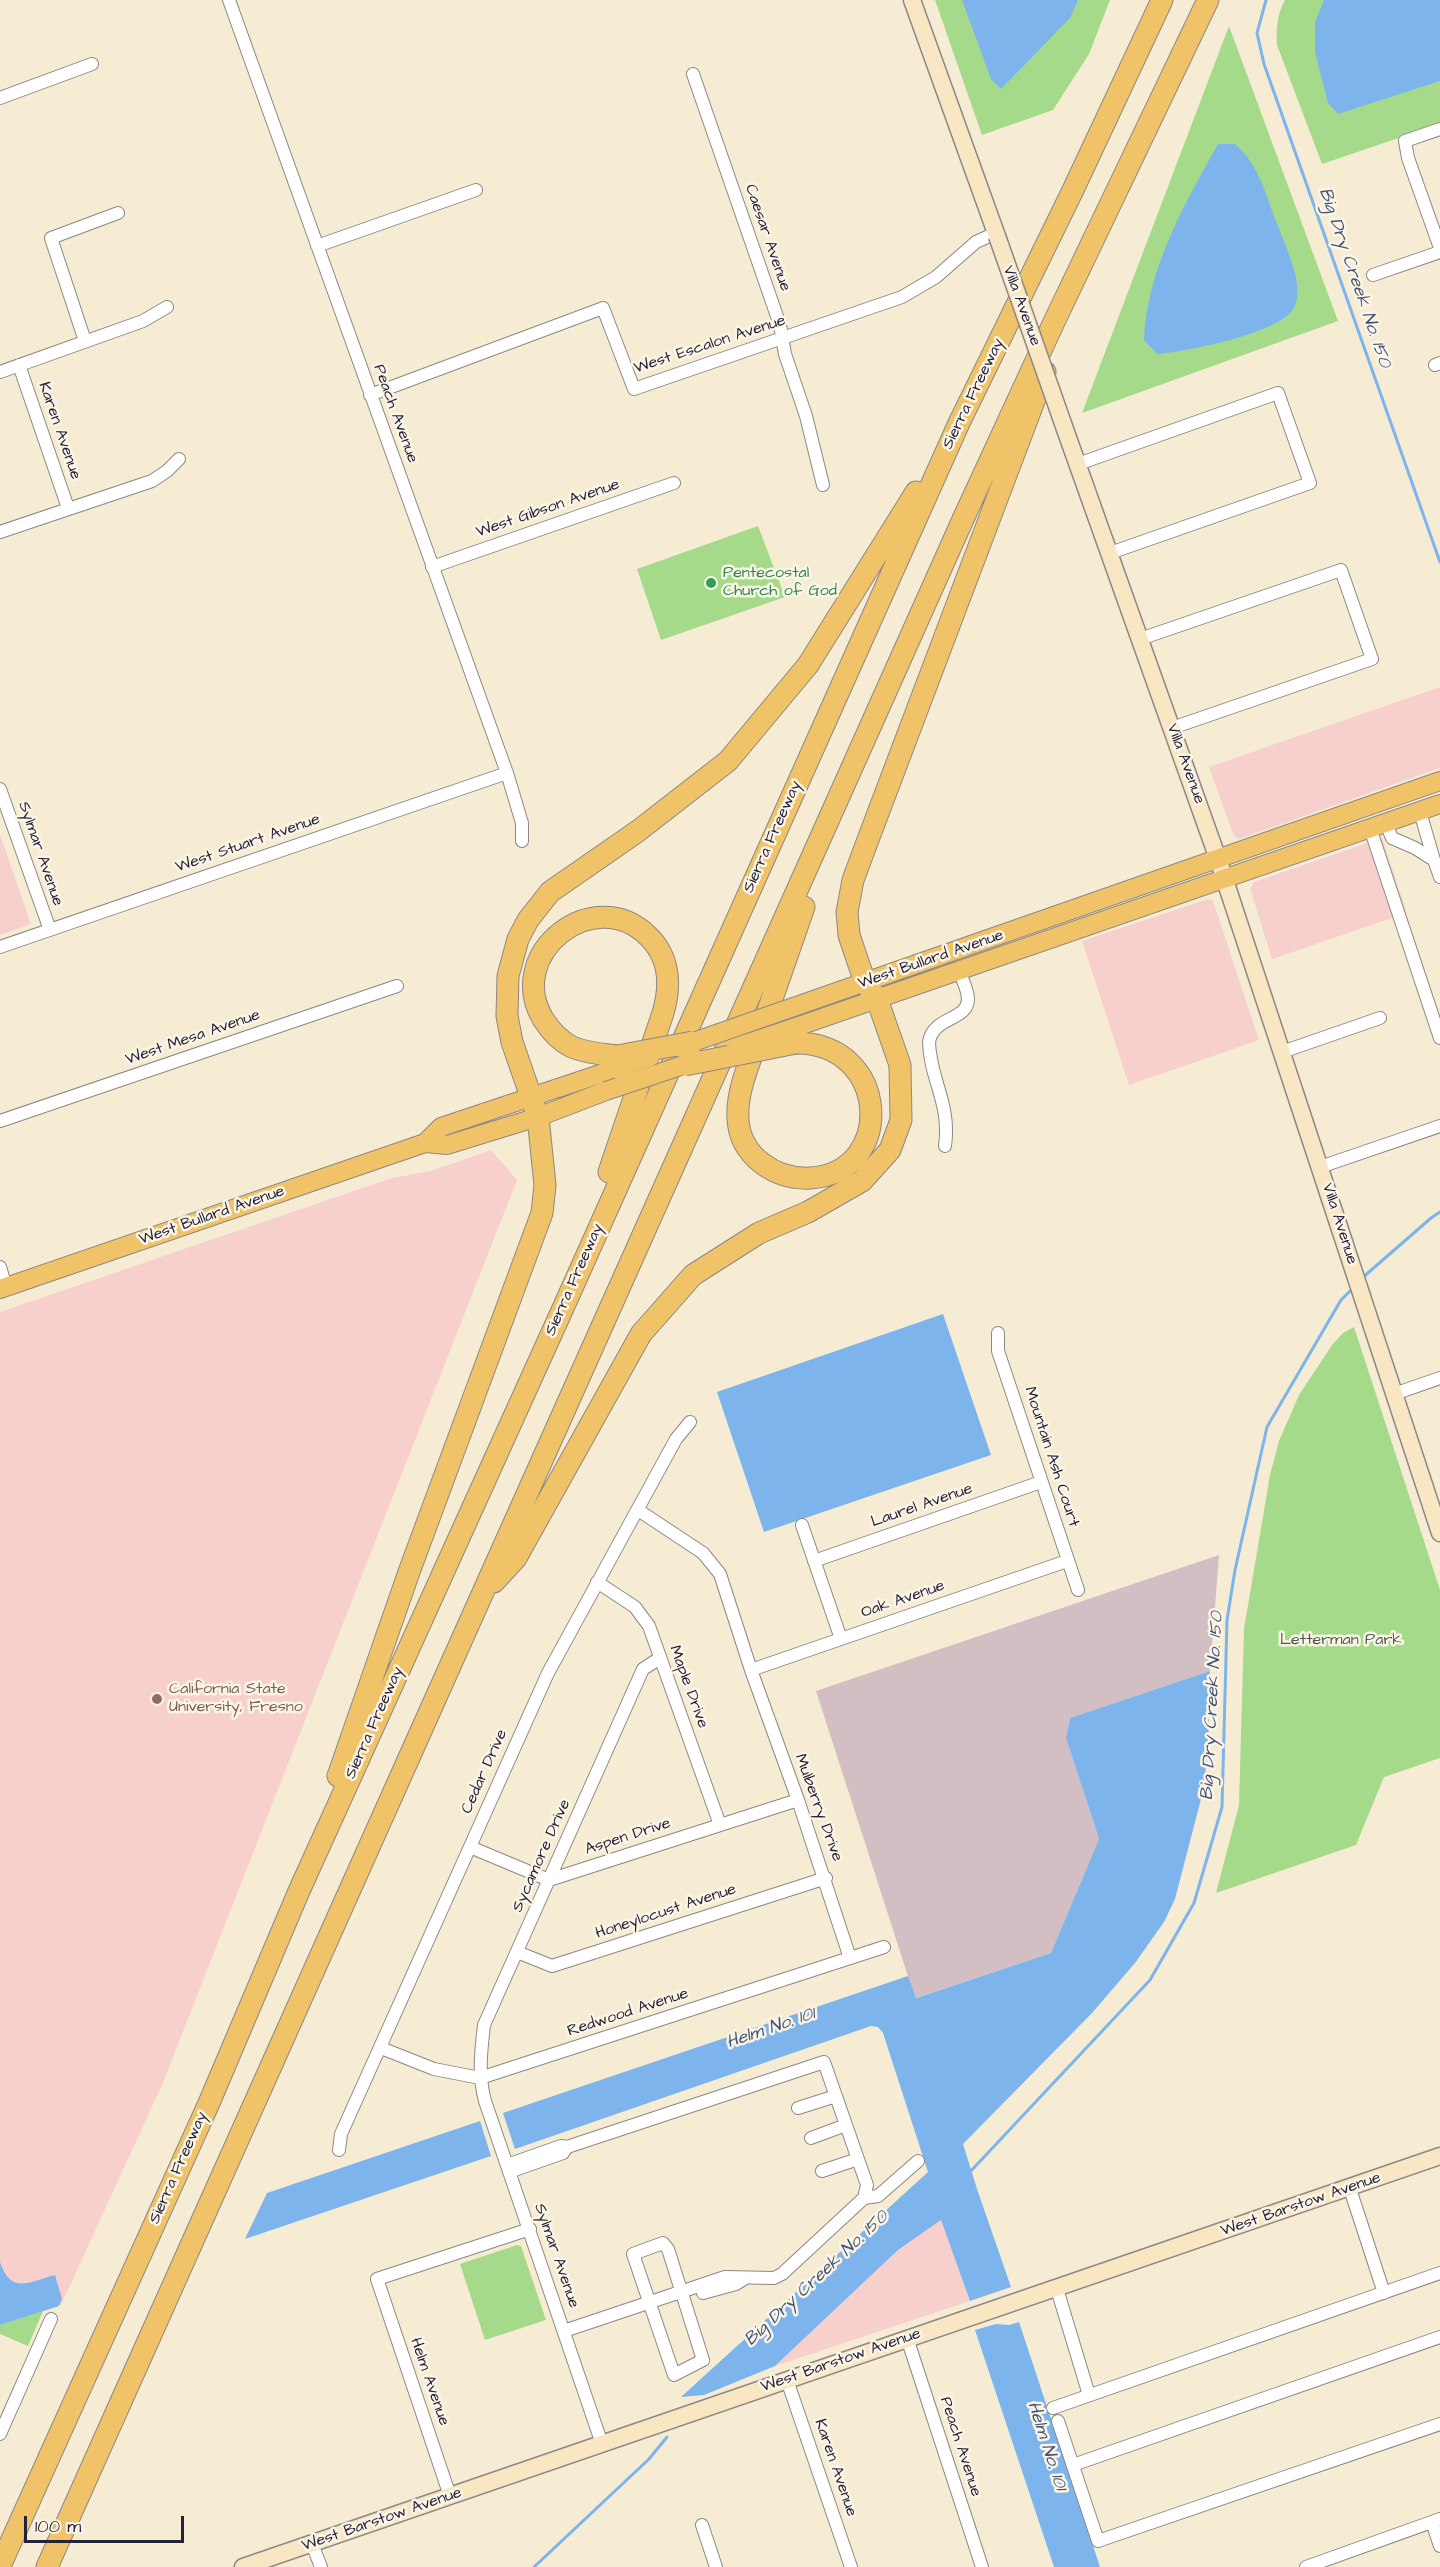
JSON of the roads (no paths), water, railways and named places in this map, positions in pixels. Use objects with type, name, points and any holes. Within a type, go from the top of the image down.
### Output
[{"type":"highway","name":"Sierra Freeway","points":[[0,2566],[209,2103],[299,1891],[564,1306],[959,423],[1162,0]]},
{"type":"highway","points":[[47,2567],[848,782],[964,517],[1208,0]]},
{"type":"highway","points":[[481,1596],[516,1558],[641,1334],[693,1275],[759,1233],[808,1212],[862,1181],[890,1150],[901,1120],[900,1065],[849,935],[847,912],[854,880],[1104,218]]},
{"type":"highway","points":[[299,1891],[409,1572],[542,1213],[545,1185],[534,1107],[512,1042],[506,997],[512,957],[528,920],[562,882],[638,831],[728,760],[808,665],[959,423]]},
{"type":"highway","points":[[685,1065],[796,1035],[822,1046],[848,1060],[864,1083],[872,1117],[869,1131],[858,1153],[837,1170],[813,1178],[787,1176],[763,1165],[747,1147],[737,1118],[748,1069],[848,782]]},
{"type":"highway","points":[[564,1306],[669,994],[664,961],[650,938],[640,929],[616,920],[601,918],[587,920],[561,931],[542,953],[535,974],[535,997],[540,1013],[558,1038],[571,1047],[616,1062],[693,1042]]},
{"type":"main road","name":"Villa Avenue","points":[[912,0],[1225,878],[1440,1533]]},
{"type":"main road","name":"West Bullard Avenue","points":[[796,1035],[871,991],[1050,918],[1440,781]]},
{"type":"main road","name":"West Bullard Avenue","points":[[693,1042],[805,1003],[960,972],[1440,804]]},
{"type":"main road","points":[[960,972],[966,960],[999,948],[1050,918]]},
{"type":"main road","name":"West Bullard Avenue","points":[[534,1107],[616,1062]]},
{"type":"main road","name":"West Bullard Avenue","points":[[3,1288],[425,1143],[441,1127],[606,1091],[685,1065]]},
{"type":"main road","name":"West Barstow Avenue","points":[[243,2567],[1440,2157]]},
{"type":"street","name":"Peach Avenue","points":[[229,0],[507,773],[522,823],[522,841]]},
{"type":"street","points":[[0,98],[92,64]]},
{"type":"street","name":"Caesar Avenue","points":[[693,74],[783,339],[806,416],[823,485]]},
{"type":"street","points":[[1372,275],[1440,250],[1408,158],[1405,141],[1440,129]]},
{"type":"street","points":[[317,246],[476,190]]},
{"type":"street","points":[[85,341],[51,238],[118,213]]},
{"type":"street","name":"West Escalon Avenue","points":[[370,395],[603,308],[634,389],[902,297],[923,286],[976,242],[996,234]]},
{"type":"street","points":[[0,372],[142,321],[167,308]]},
{"type":"street","name":"Karen Avenue","points":[[19,365],[68,508]]},
{"type":"street","points":[[1078,464],[1278,393],[1282,404],[1310,483],[1110,553]]},
{"type":"street","points":[[0,532],[152,481],[179,459]]},
{"type":"street","name":"West Gibson Avenue","points":[[432,567],[674,483]]},
{"type":"street","points":[[1140,639],[1341,570],[1372,659],[1172,728]]},
{"type":"street","name":"West Stuart Avenue","points":[[0,947],[507,773]]},
{"type":"street","name":"Sylmar Avenue","points":[[0,789],[50,930]]},
{"type":"street","points":[[1420,812],[1438,869]]},
{"type":"street","points":[[1378,826],[1392,838],[1415,848],[1438,869]]},
{"type":"street","points":[[1378,826],[1440,1038]]},
{"type":"street","points":[[945,1146],[948,1126],[945,1106],[929,1042],[930,1036],[939,1024],[957,1015],[966,1006],[968,996],[960,972]]},
{"type":"street","name":"West Mesa Avenue","points":[[0,1121],[397,986]]},
{"type":"street","points":[[1282,1052],[1380,1018]]},
{"type":"street","points":[[1320,1167],[1440,1126]]},
{"type":"street","points":[[0,1267],[3,1288]]},
{"type":"street","name":"Mountain Ash Court","points":[[998,1333],[998,1351],[1078,1590]]},
{"type":"street","points":[[1394,1394],[1440,1378]]},
{"type":"street","name":"Cedar Drive","points":[[339,2150],[341,2134],[548,1673],[676,1439],[690,1422]]},
{"type":"street","name":"Laurel Avenue","points":[[814,1561],[1041,1482]]},
{"type":"street","name":"Mulberry Drive","points":[[638,1510],[703,1553],[720,1574],[751,1670],[826,1878],[850,1958]]},
{"type":"street","points":[[802,1525],[841,1639]]},
{"type":"street","name":"Oak Avenue","points":[[751,1670],[1067,1561]]},
{"type":"street","name":"Maple Drive","points":[[597,1582],[635,1607],[649,1626],[720,1825]]},
{"type":"street","name":"Sycamore Drive","points":[[480,2078],[484,2025],[643,1669],[660,1658]]},
{"type":"street","name":"Aspen Drive","points":[[549,1880],[798,1800]]},
{"type":"street","points":[[470,1847],[549,1880]]},
{"type":"street","name":"Honeylocust Avenue","points":[[517,1952],[552,1966],[826,1878]]},
{"type":"street","name":"Redwood Avenue","points":[[381,2048],[434,2069],[480,2078],[884,1947]]},
{"type":"street","points":[[508,2168],[561,2146],[567,2147],[824,2062],[867,2185],[864,2198],[782,2274],[774,2278],[725,2277],[683,2296],[565,2335]]},
{"type":"street","name":"Sylmar Avenue","points":[[480,2078],[488,2109],[602,2444]]},
{"type":"street","points":[[798,2108],[836,2096]]},
{"type":"street","points":[[811,2138],[846,2125]]},
{"type":"street","points":[[822,2171],[858,2159]]},
{"type":"street","points":[[864,2198],[878,2196],[918,2161]]},
{"type":"street","points":[[1350,2189],[1384,2293]]},
{"type":"street","name":"Helm Avenue","points":[[450,2496],[377,2279],[530,2229]]},
{"type":"street","points":[[663,2243],[668,2249],[703,2360],[674,2374],[651,2306],[633,2254],[663,2243]]},
{"type":"street","points":[[1053,2408],[1440,2273]]},
{"type":"street","points":[[1057,2289],[1089,2395]]},
{"type":"street","points":[[2,2425],[51,2319]]},
{"type":"street","points":[[1073,2465],[1440,2337]]},
{"type":"street","name":"Peach Avenue","points":[[907,2338],[982,2567]]},
{"type":"street","name":"Karen Avenue","points":[[787,2380],[851,2567]]},
{"type":"street","points":[[1058,2421],[1098,2541],[1440,2424]]},
{"type":"street","points":[[1306,2567],[1436,2521],[1440,2546]]},
{"type":"street","points":[[702,2525],[716,2567]]},
{"type":"street","points":[[312,2544],[321,2567]]},
{"type":"water","points":[[962,0],[1078,0],[1070,18],[1001,89],[991,79]]},
{"type":"water","points":[[1324,0],[1440,0],[1440,81],[1338,114],[1328,103],[1315,52],[1315,22]]},
{"type":"water","points":[[1218,144],[1235,144],[1256,171],[1293,266],[1298,289],[1297,299],[1294,308],[1286,317],[1252,333],[1209,345],[1157,354],[1144,340],[1152,288],[1180,214]]},
{"type":"water","points":[[943,1314],[991,1455],[764,1532],[717,1392]]},
{"type":"water","name":"Helm No. 101","points":[[1210,1671],[1208,1753],[1202,1795],[1175,1899],[1164,1922],[1135,1963],[1092,2013],[963,2144],[1011,2287],[970,2301],[941,2220],[898,2250],[775,2366],[704,2395],[681,2397],[928,2172],[883,2033],[878,2027],[871,2026],[515,2149],[503,2113],[908,1976],[916,1998],[1051,1953],[1099,1839],[1066,1738],[1070,1718]]},
{"type":"water","points":[[480,2121],[491,2156],[245,2239],[267,2193]]},
{"type":"water","points":[[0,2262],[10,2279],[22,2284],[55,2275],[62,2299],[59,2306],[0,2325]]},
{"type":"water","name":"Helm No. 101","points":[[1019,2322],[1100,2567],[1054,2567],[975,2330],[996,2324],[1009,2325]]},
{"type":"waterway","name":"Big Dry Creek No. 150","points":[[1266,0],[1257,33],[1264,64],[1440,562]]},
{"type":"waterway","name":"Big Dry Creek No. 150","points":[[1361,1279],[1440,1212]]},
{"type":"waterway","name":"Big Dry Creek No. 150","points":[[969,2173],[1150,1980],[1194,1903],[1222,1807],[1227,1620],[1235,1570],[1267,1427],[1341,1300],[1353,1288]]},
{"type":"waterway","name":"Big Dry Creek No. 150","points":[[534,2567],[649,2459],[667,2437]]},
{"type":"place","name":"Pentecostal Church of God","points":[[711,583]]},
{"type":"place","name":"California State University, Fresno","points":[[157,1699]]},
{"type":"park label","name":"Letterman Park","points":[[1341,1641]]}]
